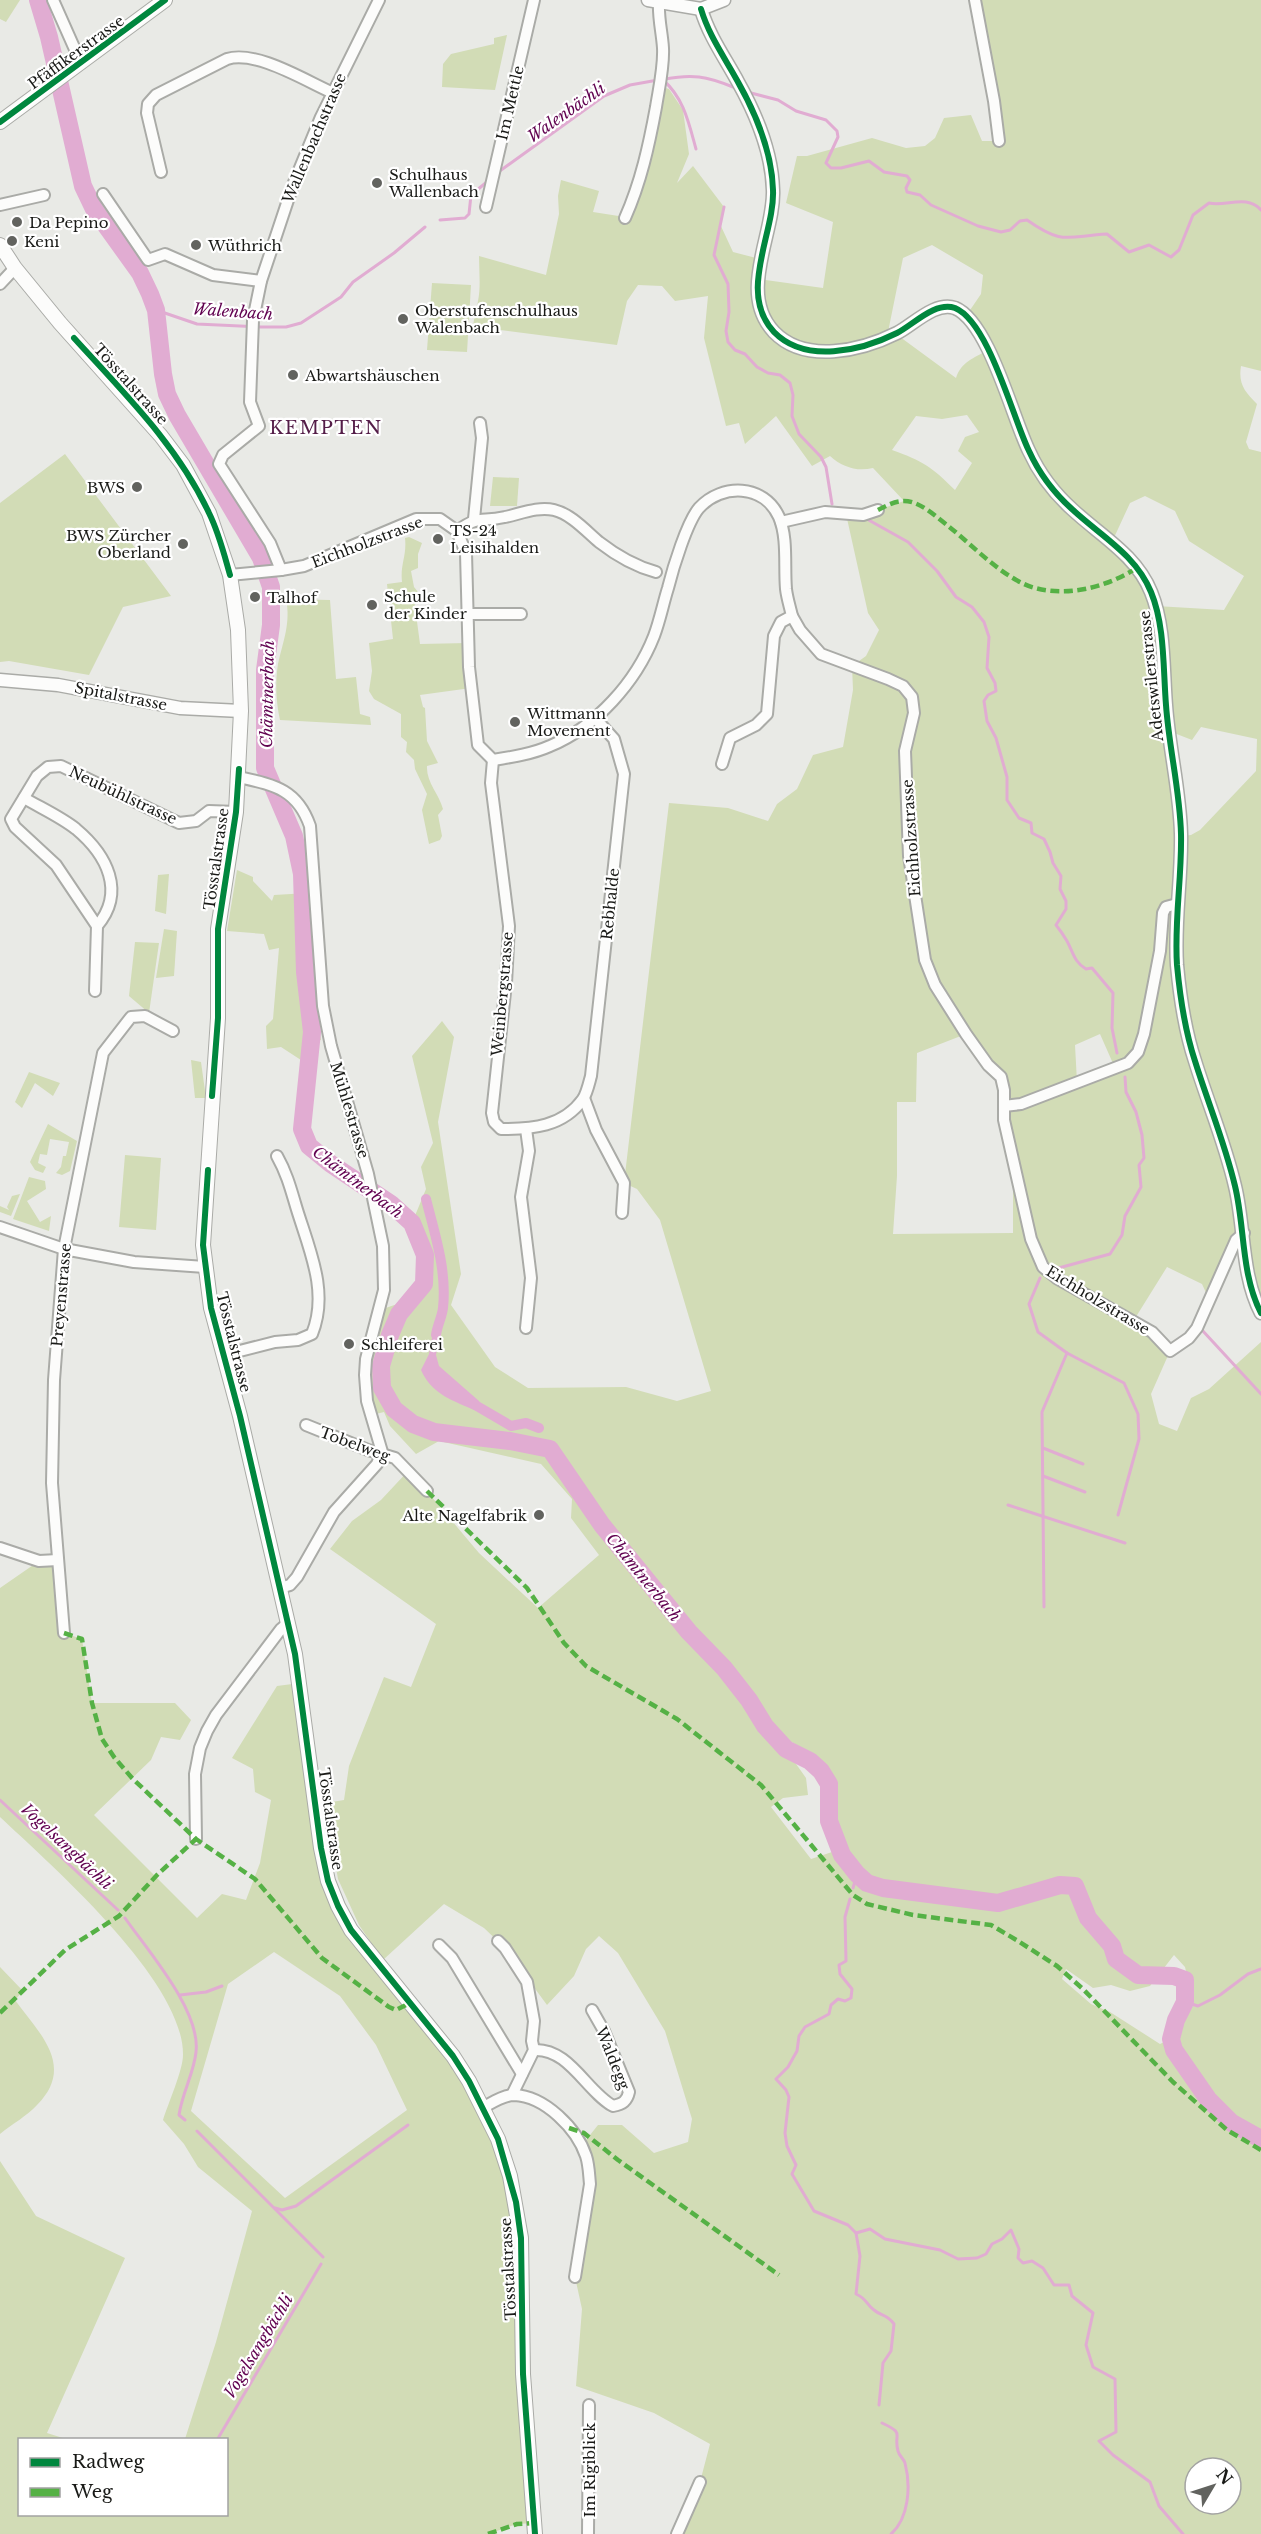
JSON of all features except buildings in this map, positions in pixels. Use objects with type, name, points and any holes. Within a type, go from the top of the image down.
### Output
[{"type":"main road","name":"Pfäffikerstrasse","points":[[0,122],[165,0]]},
{"type":"main road","name":"Tösstalstrasse","points":[[0,245],[15,268],[60,323],[161,436],[183,465],[215,526],[230,575],[237,615],[241,711],[236,812],[218,929],[218,1018],[203,1245],[211,1308],[288,1623],[300,1683],[324,1865],[338,1906],[363,1946],[453,2056],[484,2106],[510,2176],[521,2238],[523,2374],[535,2534]]},
{"type":"street","points":[[53,0],[75,67]]},
{"type":"street","name":"Wallenbachstrasse","points":[[279,571],[270,543],[219,464],[223,454],[259,426],[250,402],[253,320],[261,281],[293,185],[331,92],[379,0]]},
{"type":"street","name":"Im Mettle","points":[[486,207],[534,0]]},
{"type":"street","points":[[625,218],[636,192],[648,147],[660,80],[663,48],[653,1],[702,9],[724,0]]},
{"type":"street","points":[[975,0],[999,141]]},
{"type":"street","name":"Adetswilerstrasse","points":[[702,9],[706,26],[745,94],[770,164],[773,200],[761,250],[759,279],[760,302],[769,325],[781,338],[796,347],[836,350],[861,346],[887,338],[939,308],[953,308],[960,311],[977,331],[988,350],[1029,450],[1042,473],[1071,508],[1131,560],[1150,588],[1161,635],[1168,730],[1179,809],[1181,836],[1177,904],[1177,961],[1188,1036],[1230,1168],[1244,1233],[1252,1294],[1261,1313]]},
{"type":"street","points":[[161,172],[147,113],[148,104],[156,95],[227,59],[240,56],[254,58],[331,92]]},
{"type":"street","points":[[103,194],[148,260],[165,254],[213,275],[261,281]]},
{"type":"street","points":[[0,205],[44,195]]},
{"type":"street","points":[[0,284],[15,268]]},
{"type":"street","points":[[474,519],[482,438],[480,423]]},
{"type":"street","points":[[656,572],[632,564],[617,555],[555,510],[542,508],[498,519],[474,519],[458,531],[466,553],[469,667],[478,745],[493,760],[534,752],[552,746],[595,718],[626,685],[654,636],[677,556],[698,509],[725,490],[738,489],[753,492],[764,499],[773,507],[781,522],[786,593],[792,616],[778,626],[774,636],[767,714],[756,725],[730,738],[722,764]]},
{"type":"street","points":[[781,522],[825,512],[863,515],[878,510]]},
{"type":"street","name":"Eichholzstrasse","points":[[230,575],[279,571],[320,560],[416,519],[440,519],[458,531]]},
{"type":"street","points":[[467,614],[521,614]]},
{"type":"street","name":"Eichholzstrasse","points":[[792,616],[800,630],[821,654],[903,686],[912,697],[914,713],[905,751],[909,856],[925,960],[935,985],[966,1034],[988,1065],[1001,1077],[1004,1120],[1031,1239],[1042,1267],[1058,1279],[1152,1332],[1170,1350],[1189,1338],[1197,1328],[1231,1249],[1244,1233]]},
{"type":"street","name":"Spitalstrasse","points":[[0,680],[58,685],[180,708],[241,711]]},
{"type":"street","name":"Rebhalde","points":[[584,1098],[591,1076],[624,774],[614,739],[595,718]]},
{"type":"street","name":"Weinbergstrasse","points":[[493,760],[491,783],[509,926],[506,983],[496,1054],[492,1113],[494,1122],[501,1129],[525,1129],[554,1123],[584,1098]]},
{"type":"street","name":"Neubühlstrasse","points":[[97,926],[56,865],[15,827],[11,819],[37,776],[48,767],[61,766],[179,823],[196,821],[209,811],[236,812]]},
{"type":"street","name":"Mühlestrasse","points":[[239,777],[262,782],[288,793],[304,808],[310,826],[323,1006],[331,1046],[364,1156],[383,1246],[385,1271],[382,1301],[366,1359],[365,1375],[368,1401],[382,1452]]},
{"type":"street","points":[[24,798],[75,828],[87,839],[112,877],[109,907],[97,926],[95,991]]},
{"type":"street","points":[[1004,1106],[1022,1104],[1128,1063],[1138,1053],[1160,951],[1163,913],[1166,907],[1177,904]]},
{"type":"street","name":"Preyenstrasse","points":[[64,1633],[52,1483],[54,1380],[64,1249],[75,1186],[103,1053],[131,1017],[145,1016],[173,1032]]},
{"type":"street","points":[[584,1098],[596,1130],[624,1183],[622,1213]]},
{"type":"street","points":[[525,1129],[529,1151],[521,1197],[531,1278],[526,1328]]},
{"type":"street","points":[[224,1355],[275,1342],[298,1340],[312,1334],[316,1324],[318,1280],[311,1249],[289,1178],[277,1155]]},
{"type":"street","points":[[0,1227],[64,1249],[134,1262],[205,1267]]},
{"type":"street","name":"Tobelweg","points":[[306,1425],[368,1450],[382,1452],[395,1458],[427,1491]]},
{"type":"street","points":[[280,1588],[290,1585],[297,1577],[334,1512],[377,1464],[382,1452]]},
{"type":"street","points":[[0,1548],[39,1561],[58,1560]]},
{"type":"street","points":[[196,1839],[195,1774],[200,1748],[207,1731],[216,1715],[281,1629],[288,1623]]},
{"type":"street","points":[[498,1941],[527,1982],[533,2011],[534,2050],[512,2095]]},
{"type":"street","points":[[439,1945],[452,1959],[522,2074]]},
{"type":"street","name":"Waldegg","points":[[534,2050],[542,2050],[557,2056],[604,2101],[613,2106],[622,2104],[630,2092],[604,2031],[592,2010]]},
{"type":"street","points":[[484,2106],[512,2095],[537,2102],[554,2112],[577,2138],[586,2156],[590,2184],[576,2277]]},
{"type":"street","name":"Im Rigiblick","points":[[588,2534],[589,2405]]},
{"type":"street","points":[[677,2534],[700,2482]]},
{"type":"green space","points":[[0,0],[20,0],[6,22],[0,19]]},
{"type":"green space","points":[[975,0],[1261,0],[1261,371],[1241,366],[1240,372],[1243,387],[1257,404],[1246,442],[1249,449],[1261,452],[1261,1313],[1244,1233],[1209,1299],[1202,1284],[1167,1267],[1134,1320],[1170,1351],[1151,1394],[1159,1424],[1177,1431],[1191,1398],[1209,1389],[1261,1342],[1261,2534],[677,2534],[700,2482],[710,2444],[654,2413],[576,2386],[582,2309],[575,2277],[590,2184],[582,2145],[598,2125],[622,2125],[654,2153],[688,2142],[692,2119],[665,2031],[618,1953],[599,1936],[586,1949],[574,1976],[547,2005],[505,1948],[484,1928],[444,1904],[383,1960],[359,1925],[338,1879],[325,1803],[344,1800],[349,1766],[384,1677],[411,1687],[436,1624],[330,1549],[352,1521],[381,1500],[409,1470],[479,1553],[538,1608],[599,1555],[571,1518],[572,1499],[541,1464],[439,1441],[416,1454],[390,1426],[384,1412],[372,1415],[365,1389],[380,1310],[412,1298],[420,1291],[424,1282],[423,1252],[412,1223],[426,1189],[421,1167],[433,1143],[412,1056],[442,1021],[454,1037],[438,1122],[461,1274],[451,1305],[495,1367],[528,1388],[626,1387],[677,1401],[711,1391],[660,1220],[637,1189],[624,1183],[669,803],[728,808],[768,821],[777,804],[797,789],[813,755],[843,747],[853,690],[852,666],[866,656],[879,630],[868,613],[846,514],[878,510],[904,501],[873,468],[850,468],[830,456],[812,466],[776,416],[745,444],[739,423],[726,426],[704,338],[708,296],[675,301],[662,286],[638,285],[627,301],[617,345],[477,327],[473,326],[478,304],[479,256],[546,275],[559,214],[558,196],[561,180],[599,191],[593,212],[625,217],[659,86],[669,89],[683,110],[689,154],[677,183],[693,166],[724,207],[720,224],[733,252],[760,259],[759,279],[823,288],[833,222],[786,203],[797,156],[807,156],[872,138],[906,148],[925,146],[935,138],[944,118],[971,115],[982,141],[999,141]],"holes":[[[932,245],[983,275],[981,294],[966,316],[988,350],[965,364],[956,378],[896,334],[887,337],[903,258]],[[967,415],[979,432],[965,437],[958,451],[972,463],[955,490],[926,466],[892,450],[916,416],[942,419]],[[1145,496],[1175,511],[1189,541],[1244,576],[1224,610],[1156,606],[1112,542],[1130,503]],[[1201,727],[1257,739],[1256,771],[1200,830],[1191,835],[1182,836],[1169,731],[1192,740]],[[966,1034],[1004,1090],[1013,1173],[1013,1233],[893,1234],[897,1176],[897,1102],[916,1102],[917,1053]],[[1100,1034],[1115,1068],[1077,1082],[1075,1045]],[[792,1742],[825,1765],[844,1848],[811,1859],[771,1807],[783,1798],[808,1795],[806,1778],[789,1754]],[[1174,1955],[1185,1967],[1194,2004],[1174,2037],[1160,2044],[1110,2012],[1091,2004],[1062,1979],[1066,1969],[1093,1988],[1111,1985],[1130,1991],[1150,1986]]]},
{"type":"green space","points":[[507,35],[495,90],[442,87],[443,64],[451,54],[494,44],[494,38]]},
{"type":"green space","points":[[432,283],[471,285],[467,352],[427,350]]},
{"type":"green space","points":[[65,454],[171,596],[123,607],[89,675],[9,661],[0,662],[0,503]]},
{"type":"green space","points":[[493,477],[519,478],[517,506],[490,506]]},
{"type":"green space","points":[[409,537],[422,543],[418,554],[418,568],[411,571],[414,587],[418,592],[414,599],[420,644],[468,643],[471,688],[420,695],[425,708],[427,741],[438,763],[427,766],[427,772],[443,809],[438,815],[442,836],[440,840],[429,844],[422,810],[427,794],[415,769],[414,760],[406,752],[407,742],[401,737],[401,714],[374,699],[369,691],[372,671],[369,643],[393,639],[387,584],[402,582],[405,538]]},
{"type":"green space","points":[[286,599],[330,600],[336,679],[356,677],[360,714],[370,717],[371,725],[280,720],[276,678],[287,624]]},
{"type":"green space","points":[[237,870],[253,877],[253,881],[272,901],[274,895],[308,893],[315,996],[321,1040],[308,1042],[304,1062],[281,1047],[267,1049],[266,1026],[273,1019],[279,948],[269,950],[264,934],[227,931]]},
{"type":"green space","points":[[169,874],[166,914],[155,911],[158,875]]},
{"type":"green space","points":[[164,929],[177,931],[174,976],[156,978]]},
{"type":"green space","points":[[135,942],[159,943],[149,1013],[129,996]]},
{"type":"green space","points":[[191,1060],[201,1062],[206,1098],[195,1098]]},
{"type":"green space","points":[[29,1072],[60,1083],[53,1096],[35,1083],[22,1108],[15,1102]]},
{"type":"green space","points":[[48,1124],[77,1141],[70,1171],[62,1175],[56,1173],[61,1167],[63,1156],[66,1156],[69,1142],[50,1139],[47,1155],[40,1154],[38,1163],[46,1167],[43,1173],[35,1170],[30,1162]]},
{"type":"green space","points":[[125,1155],[161,1158],[156,1230],[119,1227]]},
{"type":"green space","points":[[29,1177],[45,1181],[46,1189],[27,1201],[40,1222],[51,1216],[49,1231],[13,1219]]},
{"type":"green space","points":[[20,1194],[11,1216],[0,1212],[0,1206],[9,1210],[7,1207],[12,1196]]},
{"type":"green space","points":[[58,1560],[64,1633],[82,1639],[92,1703],[175,1703],[191,1720],[180,1740],[161,1737],[151,1760],[94,1815],[197,1918],[222,1894],[246,1900],[260,1863],[271,1800],[255,1792],[253,1769],[232,1758],[277,1686],[300,1683],[321,1848],[338,1906],[453,2056],[510,2176],[536,2523],[517,2524],[488,2534],[0,2534],[0,2161],[36,2216],[125,2258],[47,2433],[63,2438],[18,2438],[18,2516],[228,2516],[228,2438],[185,2438],[216,2342],[252,2211],[198,2167],[184,2144],[163,2120],[178,2078],[183,2055],[178,2026],[162,1993],[139,1960],[81,1894],[0,1817],[0,1588],[39,1561]],"holes":[[[274,1952],[340,1996],[376,2045],[407,2110],[285,2198],[191,2111],[228,1984]]]},
{"type":"green space","points":[[0,1967],[23,1991],[15,2000],[43,2037],[54,2063],[53,2077],[48,2091],[33,2109],[0,2134]]},
{"type":"shaded area","points":[[435,1321],[441,1323],[436,1355],[439,1366],[479,1401],[481,1409],[477,1411],[437,1391],[421,1370],[429,1354]]},
{"type":"waterway","name":"Chämtnerbach","points":[[38,0],[49,37],[83,186],[94,209],[140,273],[150,294],[156,310],[167,394],[261,558],[271,587],[271,625],[265,670],[265,768],[294,836],[302,874],[305,972],[312,1032],[302,1129],[309,1146],[331,1164],[391,1204],[412,1223],[425,1255],[424,1284],[399,1314],[381,1366],[382,1388],[394,1409],[413,1424],[434,1432],[510,1441],[550,1449],[602,1525],[689,1632],[724,1668],[749,1700],[765,1726],[786,1749],[810,1761],[821,1771],[829,1784],[829,1821],[842,1855],[867,1883],[883,1888],[998,1903],[1060,1885],[1075,1886],[1088,1918],[1112,1946],[1116,1959],[1138,1975],[1174,1976],[1185,1980],[1185,2002],[1176,2020],[1171,2039],[1174,2050],[1208,2099],[1232,2123],[1261,2139]]},
{"type":"waterway","name":"Walenbächli","points":[[665,79],[699,77],[733,87]]},
{"type":"waterway","name":"Walenbächli","points":[[497,173],[604,96],[630,85],[658,80]]},
{"type":"waterway","points":[[663,80],[681,103],[696,149]]},
{"type":"waterway","name":"Walenbächli","points":[[751,93],[778,100],[796,111],[826,120],[837,131],[838,137],[826,163],[831,168],[841,168],[869,161],[884,172],[907,176],[910,180],[906,188],[907,192],[920,195],[931,205],[978,226],[1001,232],[1010,230],[1020,221],[1027,220],[1058,236],[1107,234],[1129,252],[1149,245],[1171,257],[1179,250],[1193,215],[1209,203],[1243,202],[1255,205],[1261,210]]},
{"type":"waterway","name":"Walenbächli","points":[[440,220],[465,218],[469,214],[471,195],[488,181]]},
{"type":"waterway","points":[[724,207],[714,255],[728,284],[729,312],[726,331],[728,342],[735,350],[745,354],[757,367],[768,373],[780,375],[790,383],[793,395],[792,416],[799,434],[821,457],[826,467],[832,504]]},
{"type":"waterway","name":"Walenbach","points":[[156,310],[197,324],[286,327],[301,323],[341,297],[353,282],[394,253],[425,227]]},
{"type":"waterway","points":[[865,518],[908,542],[937,571],[956,597],[972,607],[984,622],[989,637],[987,668],[995,683],[996,691],[988,695],[984,701],[987,721],[996,738],[1007,777],[1007,800],[1019,818],[1031,823],[1032,833],[1044,839],[1053,863],[1061,876],[1060,889],[1066,901],[1066,909],[1056,925],[1079,963],[1086,969],[1092,968],[1113,993],[1112,1028],[1117,1053]]},
{"type":"waterway","points":[[1055,1269],[1110,1254],[1122,1235],[1125,1216],[1141,1187],[1139,1165],[1144,1158],[1142,1135],[1136,1112],[1126,1092],[1125,1077]]},
{"type":"waterway","points":[[426,1199],[443,1280],[443,1308],[436,1335]]},
{"type":"waterway","points":[[1040,1278],[1029,1304],[1038,1332],[1067,1353],[1124,1383],[1138,1414],[1139,1439],[1118,1515]]},
{"type":"waterway","points":[[1202,1330],[1261,1394]]},
{"type":"waterway","points":[[1044,1607],[1042,1412],[1067,1353]]},
{"type":"waterway","points":[[470,1402],[511,1426],[526,1423],[539,1428]]},
{"type":"waterway","points":[[1043,1448],[1083,1464]]},
{"type":"waterway","points":[[1043,1476],[1085,1492]]},
{"type":"waterway","points":[[1008,1505],[1125,1543]]},
{"type":"waterway","name":"Vogelsangbächli","points":[[0,1800],[118,1910]]},
{"type":"waterway","points":[[853,1888],[857,1874]]},
{"type":"waterway","points":[[850,1899],[845,1917],[846,1961],[839,1965],[840,1974],[852,1989],[851,1998],[845,2001],[838,1999],[831,2005],[829,2014],[805,2027],[799,2036],[797,2051],[788,2067],[776,2079],[789,2097],[785,2133],[787,2146],[796,2165],[792,2174],[814,2211],[848,2225],[856,2233],[860,2256],[856,2294],[894,2324],[891,2351],[883,2363],[879,2405]]},
{"type":"waterway","name":"Vogelsangbächli","points":[[125,1918],[171,1982],[190,2018],[196,2052],[179,2115],[185,2120]]},
{"type":"waterway","points":[[1185,2002],[1198,2006],[1220,1995],[1248,1974],[1261,1969]]},
{"type":"waterway","points":[[180,1995],[206,1992],[222,1986]]},
{"type":"waterway","name":"Vogelsangbächli","points":[[275,2208],[282,2210],[296,2206],[408,2125]]},
{"type":"waterway","name":"Vogelsangbächli","points":[[197,2131],[323,2257]]},
{"type":"waterway","points":[[856,2233],[870,2229],[885,2239],[940,2250],[958,2259],[977,2258],[986,2254],[992,2244],[1002,2239],[1011,2230],[1019,2249],[1018,2258],[1023,2263],[1032,2261],[1043,2268],[1054,2285],[1069,2285],[1072,2296],[1093,2313],[1086,2345],[1093,2367],[1115,2379],[1116,2432],[1099,2441],[1113,2455],[1150,2482],[1159,2506],[1183,2534]]},
{"type":"waterway","name":"Vogelsangbächli","points":[[218,2438],[321,2264]]},
{"type":"waterway","points":[[882,2423],[894,2429],[897,2434],[898,2451],[905,2463],[908,2482],[905,2511],[891,2534]]},
{"type":"marked path","points":[[878,510],[900,501],[916,503],[932,513],[1004,572],[1038,589],[1068,591],[1098,586],[1138,567]]},
{"type":"marked path","points":[[427,1491],[527,1588],[564,1643],[586,1666],[677,1719],[761,1785],[853,1895],[867,1904],[913,1915],[991,1925],[1018,1941],[1057,1966],[1083,1989],[1173,2082],[1227,2130],[1261,2150]]},
{"type":"marked path","points":[[64,1633],[82,1639],[92,1703],[102,1739],[132,1778],[196,1839],[255,1879],[322,1958],[389,2007],[396,2010],[410,2003]]},
{"type":"marked path","points":[[0,2013],[65,1950],[119,1916],[157,1875],[196,1839]]},
{"type":"marked path","points":[[569,2128],[584,2133],[618,2160],[779,2275]]},
{"type":"marked path","points":[[488,2534],[517,2524],[536,2523]]},
{"type":"cycle path","points":[[0,122],[165,0]]},
{"type":"cycle path","points":[[701,9],[713,38],[751,107],[770,162],[772,207],[758,281],[763,316],[774,332],[787,342],[801,348],[817,351],[850,349],[897,333],[932,311],[947,307],[955,308],[967,317],[979,332],[999,373],[1033,459],[1043,475],[1066,504],[1127,557],[1151,592],[1156,605],[1163,647],[1167,721],[1180,818],[1181,850],[1176,949],[1181,1002],[1191,1050],[1231,1170],[1250,1283],[1261,1313]]},
{"type":"cycle path","points":[[74,338],[149,421],[182,465],[213,521],[230,575]]},
{"type":"cycle path","points":[[212,1096],[218,1018],[218,929],[236,812],[239,769]]},
{"type":"cycle path","points":[[208,1170],[203,1245],[211,1308],[240,1416],[295,1654],[321,1848],[328,1881],[351,1930],[453,2056],[469,2081],[498,2139],[516,2202],[521,2238],[523,2374],[535,2534]]},
{"type":"place","name":"Schulhaus Wallenbach","points":[[377,183]]},
{"type":"place","name":"Da Pepino","points":[[17,222]]},
{"type":"place","name":"Keni","points":[[12,241]]},
{"type":"place","name":"Wüthrich","points":[[196,245]]},
{"type":"place","name":"Oberstufenschulhaus Walenbach","points":[[403,319]]},
{"type":"place","name":"Abwartshäuschen","points":[[293,375]]},
{"type":"place","name":"BWS","points":[[137,487]]},
{"type":"place","name":"TS-24 Leisihalden","points":[[438,539]]},
{"type":"place","name":"BWS Zürcher Oberland","points":[[183,544]]},
{"type":"place","name":"Talhof","points":[[255,597]]},
{"type":"place","name":"Schule der Kinder","points":[[372,605]]},
{"type":"place","name":"Wittmann Movement","points":[[515,722]]},
{"type":"place","name":"Schleiferei","points":[[349,1344]]},
{"type":"place","name":"Alte Nagelfabrik","points":[[539,1515]]},
{"type":"district","name":"KEMPTEN","points":[[326,428]]}]
